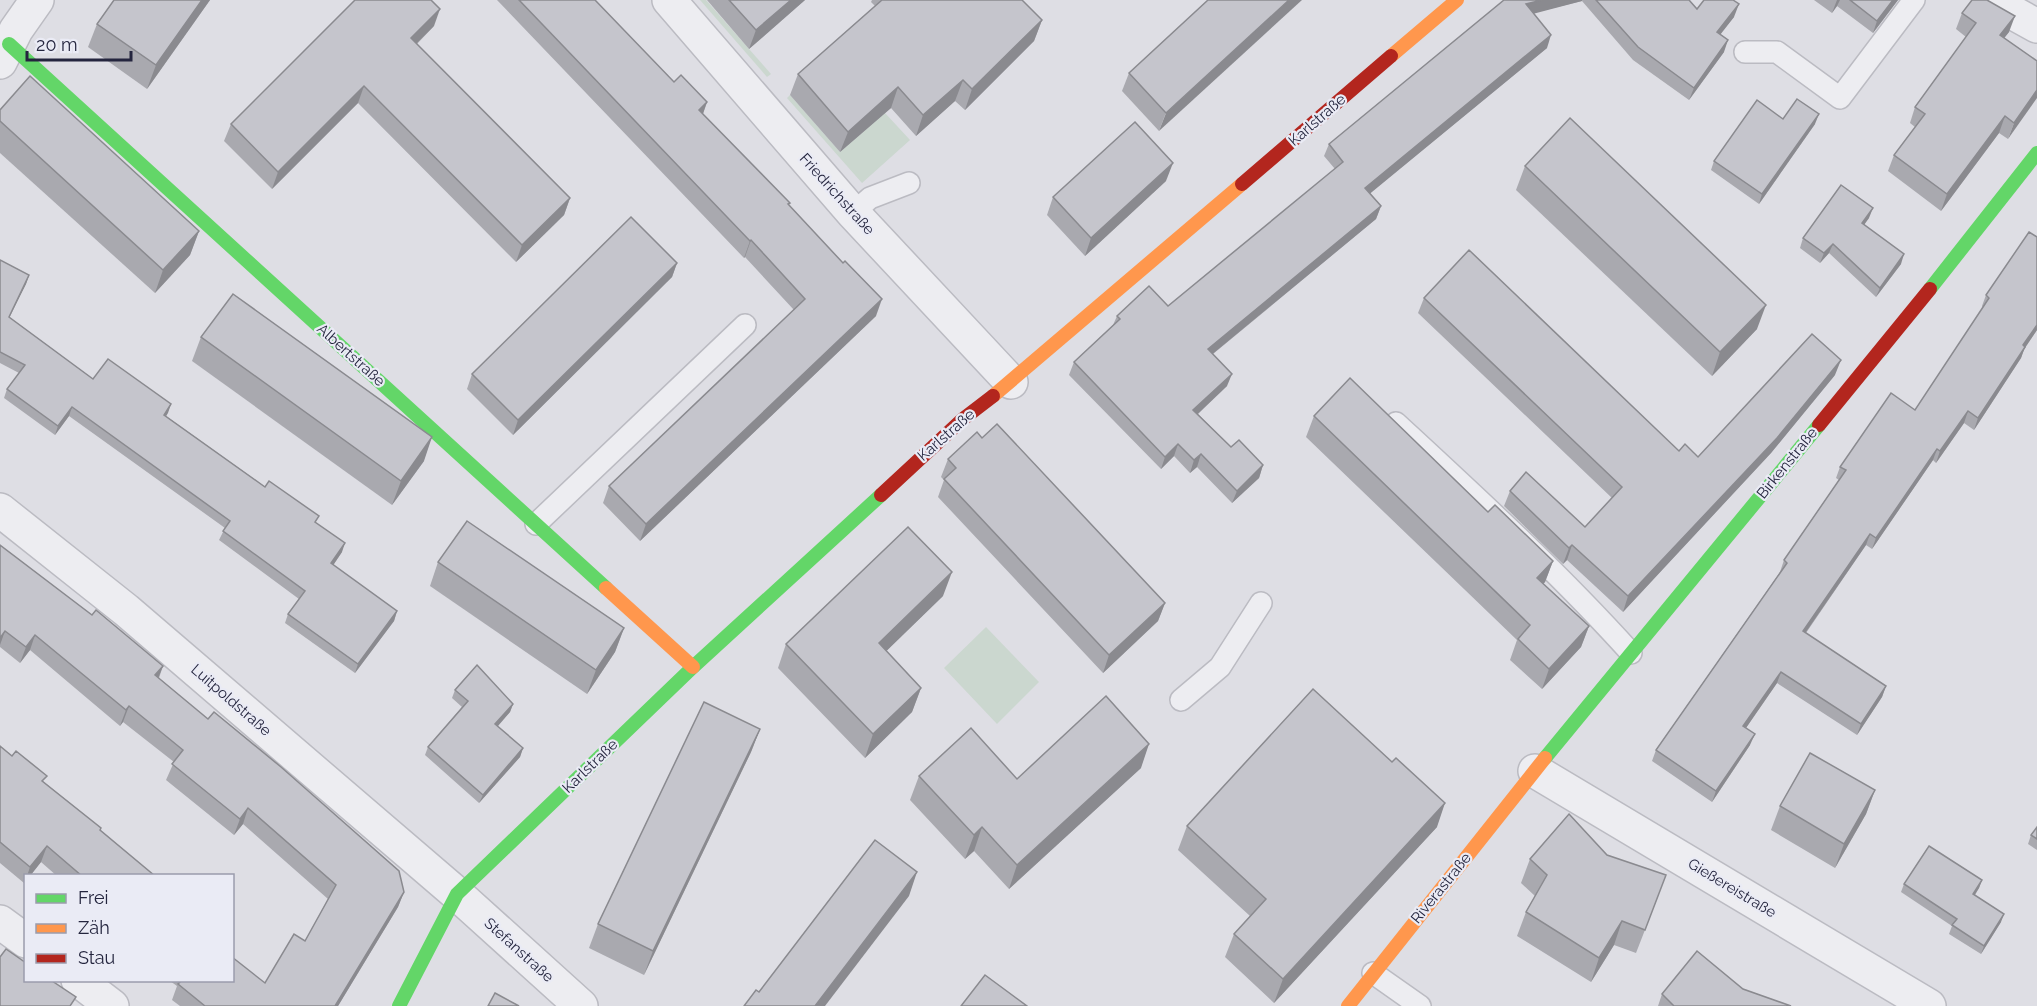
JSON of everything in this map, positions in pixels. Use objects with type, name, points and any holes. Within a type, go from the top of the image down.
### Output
[{"type":"street","points":[[5,53],[16,30],[37,0]]},
{"type":"street","name":"Friedrichstraße","points":[[669,0],[853,213],[1011,382]]},
{"type":"street","name":"Karlstraße","points":[[399,1006],[457,894],[693,667],[963,419],[1011,382],[1457,0]]},
{"type":"street","points":[[1990,0],[2037,26]]},
{"type":"street","name":"Albertstraße","points":[[5,53],[536,524],[693,667]]},
{"type":"street","name":"Birkenstraße","points":[[1535,771],[1918,303],[2037,153]]},
{"type":"street","name":"Luitpoldstraße","points":[[0,510],[126,610],[457,894]]},
{"type":"street","name":"Riverastraße","points":[[1348,1006],[1535,771]]},
{"type":"street","name":"Gießereistraße","points":[[1535,771],[1929,1006]]},
{"type":"street","name":"Stefanstraße","points":[[457,894],[581,1006]]},
{"type":"street","points":[[79,982],[112,1006]]},
{"type":"lane","points":[[1744,52],[1777,52],[1840,98],[1914,0]]},
{"type":"lane","points":[[853,213],[870,198],[909,183]]},
{"type":"lane","points":[[536,524],[745,325]]},
{"type":"lane","points":[[1396,423],[1582,598],[1631,653]]},
{"type":"lane","points":[[1181,700],[1220,667],[1261,603]]},
{"type":"lane","points":[[1373,973],[1420,1006]]},
{"type":"shaded area","points":[[700,0],[706,0],[771,74],[767,77]]},
{"type":"shaded area","points":[[790,95],[840,152],[885,113],[910,140],[862,183],[787,98]]},
{"type":"shaded area","points":[[986,627],[1039,682],[997,724],[944,668]]},
{"type":"building","points":[[114,0],[202,0],[156,65],[97,24]]},
{"type":"building","points":[[355,0],[431,0],[440,9],[411,38],[570,198],[522,245],[364,86],[278,172],[231,124]]},
{"type":"building","points":[[519,0],[595,0],[674,82],[681,75],[707,102],[699,110],[790,203],[788,204],[843,263],[845,261],[882,299],[646,524],[609,486],[805,299]]},
{"type":"building","points":[[729,0],[791,0],[756,30]]},
{"type":"building","points":[[882,0],[1022,0],[1042,20],[972,89],[963,80],[923,115],[898,87],[848,132],[798,74]]},
{"type":"building","points":[[1208,0],[1289,0],[1166,113],[1129,73]]},
{"type":"building","points":[[1504,0],[1542,0],[1526,4],[1551,35],[1365,188],[1381,206],[1208,349],[1232,374],[1193,410],[1231,447],[1239,440],[1263,465],[1237,491],[1201,454],[1194,460],[1178,444],[1165,457],[1074,362],[1120,319],[1117,316],[1149,286],[1168,306],[1343,162],[1329,144]]},
{"type":"building","points":[[1596,0],[1689,0],[1697,9],[1704,0],[1733,0],[1739,4],[1717,32],[1728,40],[1694,88],[1638,47]]},
{"type":"building","points":[[1850,0],[1893,0],[1877,21]]},
{"type":"building","points":[[1972,0],[1987,0],[2015,16],[2000,35],[2037,61],[2037,90],[2014,123],[2005,116],[1947,194],[1894,155],[1925,114],[1915,107],[1976,23],[1962,13]]},
{"type":"building","points":[[30,76],[199,231],[163,270],[0,121],[0,110]]},
{"type":"building","points":[[1797,99],[1819,114],[1762,194],[1714,161],[1757,100],[1783,119]]},
{"type":"building","points":[[1570,118],[1766,305],[1720,352],[1525,166]]},
{"type":"building","points":[[1135,122],[1173,163],[1091,238],[1053,197]]},
{"type":"building","points":[[1841,185],[1873,208],[1862,223],[1904,254],[1880,288],[1833,244],[1824,253],[1803,238]]},
{"type":"building","points":[[631,217],[677,263],[518,420],[472,374]]},
{"type":"building","points":[[2029,232],[2037,237],[2037,325],[2023,345],[2025,347],[1978,418],[1968,411],[1940,451],[1937,449],[1876,538],[1870,534],[1803,631],[1886,686],[1861,724],[1781,672],[1743,726],[1755,734],[1716,791],[1656,750],[1787,563],[1784,560],[1846,470],[1840,467],[1891,393],[1915,410],[1989,298],[1986,295]]},
{"type":"building","points":[[1469,250],[1679,451],[1685,444],[1698,457],[1812,334],[1841,360],[1777,438],[1628,596],[1572,545],[1569,548],[1510,491],[1526,472],[1585,527],[1622,487],[1424,298]]},
{"type":"building","points":[[0,260],[29,275],[9,317],[93,379],[108,359],[171,404],[164,415],[265,487],[269,481],[319,516],[315,522],[345,543],[331,563],[397,611],[358,664],[288,614],[305,591],[223,531],[230,521],[72,407],[58,426],[7,389],[25,365],[0,352]]},
{"type":"building","points":[[233,294],[432,437],[401,481],[201,337]]},
{"type":"building","points":[[1350,378],[1488,512],[1495,505],[1553,561],[1537,578],[1589,626],[1549,669],[1518,639],[1530,625],[1314,416]]},
{"type":"building","points":[[997,424],[1165,603],[1109,655],[944,479],[956,468],[948,459],[977,432],[982,438]]},
{"type":"building","points":[[467,521],[624,628],[596,670],[438,562]]},
{"type":"building","points":[[908,527],[952,572],[879,643],[921,688],[873,734],[786,644]]},
{"type":"building","points":[[0,545],[92,615],[96,610],[163,666],[155,675],[208,719],[214,712],[281,767],[399,871],[404,892],[335,1006],[205,1006],[178,984],[180,982],[234,982],[234,959],[265,983],[294,934],[305,941],[336,885],[248,808],[240,819],[172,764],[183,750],[129,706],[126,710],[35,635],[26,647],[5,631],[0,638]]},
{"type":"building","points":[[477,665],[513,704],[495,724],[523,748],[483,795],[428,747],[468,701],[455,690]]},
{"type":"building","points":[[1313,689],[1392,762],[1396,758],[1445,803],[1283,979],[1234,934],[1266,899],[1187,826]]},
{"type":"building","points":[[1106,696],[1149,744],[1017,865],[982,827],[974,835],[919,776],[971,728],[1017,779]]},
{"type":"building","points":[[704,702],[760,729],[653,951],[598,924]]},
{"type":"building","points":[[0,746],[12,756],[16,751],[47,776],[42,781],[101,828],[100,830],[153,874],[80,874],[47,846],[30,867],[0,842]]},
{"type":"building","points":[[1810,753],[1875,790],[1844,844],[1780,806]]},
{"type":"building","points":[[1569,814],[1607,855],[1666,875],[1645,930],[1622,921],[1599,958],[1526,912],[1547,875],[1530,859]]},
{"type":"building","points":[[2037,827],[2037,839],[2031,835]]},
{"type":"building","points":[[875,840],[917,872],[815,1006],[744,1006],[756,990],[759,992]]},
{"type":"building","points":[[1929,846],[1982,880],[1973,894],[2004,914],[1984,946],[1952,925],[1957,919],[1904,884]]},
{"type":"building","points":[[6,949],[24,962],[24,982],[54,982],[76,997],[70,1006],[0,1006],[0,957]]},
{"type":"building","points":[[1697,951],[1743,989],[1791,1006],[1674,1006],[1662,994]]},
{"type":"building","points":[[985,975],[1027,1006],[961,1006]]},
{"type":"building","points":[[495,993],[519,1006],[488,1006]]},
{"type":"traffic: fast","points":[[9,44],[606,588]]},
{"type":"traffic: fast","points":[[1930,289],[2037,153]]},
{"type":"traffic: fast","points":[[1545,758],[1819,425]]},
{"type":"traffic: fast","points":[[399,1006],[457,894],[693,667],[881,495]]},
{"type":"traffic: slow","points":[[1391,56],[1457,0]]},
{"type":"traffic: slow","points":[[993,396],[1242,184]]},
{"type":"traffic: slow","points":[[606,588],[693,667]]},
{"type":"traffic: slow","points":[[1348,1006],[1545,758]]},
{"type":"traffic: jam","points":[[1242,184],[1391,56]]},
{"type":"traffic: jam","points":[[1819,425],[1930,289]]},
{"type":"traffic: jam","points":[[881,495],[963,419],[993,396]]}]
